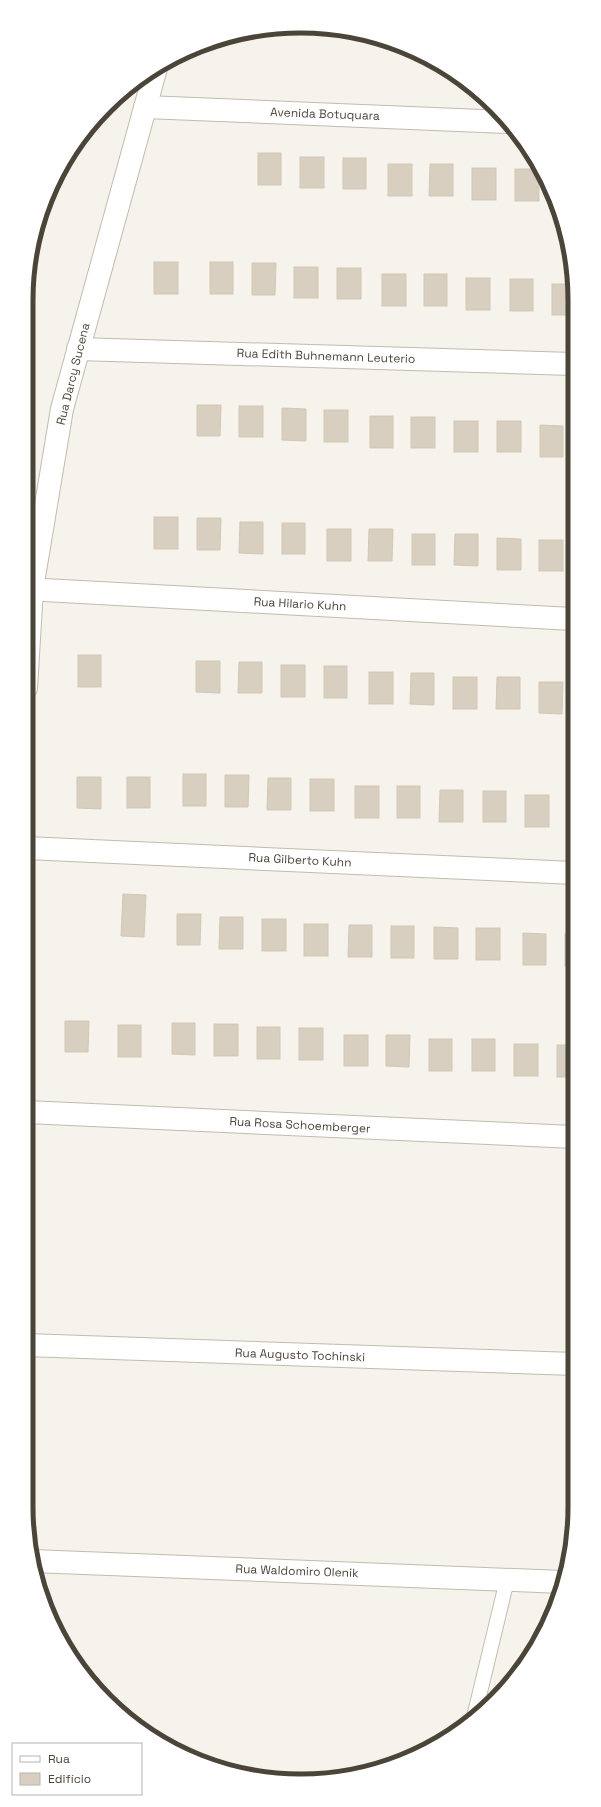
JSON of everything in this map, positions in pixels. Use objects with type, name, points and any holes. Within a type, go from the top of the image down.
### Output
[{"type":"street","name":"Rua Darcy Sucena","points":[[33,567],[62,409],[153,77]]},
{"type":"street","name":"Avenida Botuquara","points":[[145,107],[500,122]]},
{"type":"street","name":"Rua Edith Buhnemann Leuterio","points":[[78,349],[568,364]]},
{"type":"street","name":"Rua Hilario Kuhn","points":[[33,589],[568,619]]},
{"type":"street","name":"Rua Gilberto Kuhn","points":[[33,848],[568,873]]},
{"type":"street","name":"Rua Rosa Schoemberger","points":[[33,1112],[568,1137]]},
{"type":"street","name":"Rua Augusto Tochinski","points":[[33,1345],[568,1364]]},
{"type":"street","name":"Rua Waldomiro Olenik","points":[[39,1561],[557,1582]]},
{"type":"lane","points":[[476,1709],[507,1580]]},
{"type":"building","points":[[258,153],[281,153],[281,185],[258,185]]},
{"type":"building","points":[[300,157],[324,157],[324,188],[300,188]]},
{"type":"building","points":[[343,158],[366,158],[366,189],[343,189]]},
{"type":"building","points":[[388,164],[412,164],[412,196],[388,196]]},
{"type":"building","points":[[430,164],[453,164],[453,196],[429,196]]},
{"type":"building","points":[[472,168],[496,168],[496,200],[472,200]]},
{"type":"building","points":[[515,169],[533,169],[539,180],[539,201],[515,201]]},
{"type":"building","points":[[154,262],[178,262],[178,294],[154,294]]},
{"type":"building","points":[[210,262],[233,262],[233,294],[210,294]]},
{"type":"building","points":[[252,263],[276,263],[275,295],[252,295]]},
{"type":"building","points":[[294,267],[318,267],[318,298],[294,298]]},
{"type":"building","points":[[337,268],[361,268],[361,299],[337,299]]},
{"type":"building","points":[[382,274],[406,274],[406,306],[382,306]]},
{"type":"building","points":[[424,274],[447,274],[447,306],[424,306]]},
{"type":"building","points":[[466,278],[490,278],[490,310],[466,310]]},
{"type":"building","points":[[510,279],[533,279],[533,311],[510,311]]},
{"type":"building","points":[[552,284],[567,284],[568,315],[552,315]]},
{"type":"building","points":[[197,405],[221,405],[220,436],[197,436]]},
{"type":"building","points":[[239,406],[263,406],[263,437],[239,437]]},
{"type":"building","points":[[282,408],[306,409],[306,441],[282,440]]},
{"type":"building","points":[[324,410],[348,410],[348,442],[324,442]]},
{"type":"building","points":[[370,416],[393,416],[393,448],[370,448]]},
{"type":"building","points":[[411,417],[435,417],[435,448],[411,448]]},
{"type":"building","points":[[454,421],[478,421],[478,452],[454,452]]},
{"type":"building","points":[[497,421],[521,421],[521,452],[497,452]]},
{"type":"building","points":[[540,425],[563,426],[563,457],[540,457]]},
{"type":"building","points":[[154,517],[178,517],[178,549],[154,549]]},
{"type":"building","points":[[197,518],[221,518],[220,550],[197,550]]},
{"type":"building","points":[[240,522],[263,522],[263,554],[239,553]]},
{"type":"building","points":[[282,523],[305,523],[305,554],[282,554]]},
{"type":"building","points":[[327,529],[351,529],[351,561],[327,561]]},
{"type":"building","points":[[369,529],[393,529],[392,561],[368,561]]},
{"type":"building","points":[[412,534],[435,534],[435,565],[412,565]]},
{"type":"building","points":[[455,534],[478,534],[478,566],[454,565]]},
{"type":"building","points":[[497,538],[521,539],[521,570],[497,570]]},
{"type":"building","points":[[539,540],[563,540],[563,571],[539,571]]},
{"type":"building","points":[[78,655],[101,655],[101,687],[78,687]]},
{"type":"building","points":[[196,661],[220,661],[220,693],[196,692]]},
{"type":"building","points":[[239,662],[262,662],[262,693],[238,693]]},
{"type":"building","points":[[281,665],[305,665],[305,697],[281,697]]},
{"type":"building","points":[[324,666],[347,666],[347,698],[324,698]]},
{"type":"building","points":[[369,672],[393,672],[393,704],[369,704]]},
{"type":"building","points":[[411,673],[434,673],[434,705],[410,704]]},
{"type":"building","points":[[453,677],[477,677],[477,709],[453,709]]},
{"type":"building","points":[[497,677],[520,677],[520,709],[496,709]]},
{"type":"building","points":[[539,682],[563,682],[562,714],[539,713]]},
{"type":"building","points":[[183,774],[206,774],[206,806],[183,806]]},
{"type":"building","points":[[225,775],[249,775],[248,807],[225,807]]},
{"type":"building","points":[[77,777],[101,777],[101,809],[77,808]]},
{"type":"building","points":[[127,777],[150,777],[150,808],[127,808]]},
{"type":"building","points":[[268,778],[291,778],[291,810],[267,810]]},
{"type":"building","points":[[310,779],[334,779],[334,811],[310,811]]},
{"type":"building","points":[[355,786],[379,786],[379,818],[355,818]]},
{"type":"building","points":[[397,786],[420,786],[420,818],[397,818]]},
{"type":"building","points":[[440,790],[463,790],[463,822],[439,822]]},
{"type":"building","points":[[483,791],[506,791],[506,822],[483,822]]},
{"type":"building","points":[[525,795],[549,795],[549,827],[525,827]]},
{"type":"building","points":[[123,894],[146,895],[144,937],[121,936]]},
{"type":"building","points":[[177,914],[201,914],[200,945],[177,945]]},
{"type":"building","points":[[220,917],[243,917],[243,949],[219,949]]},
{"type":"building","points":[[262,919],[286,919],[286,951],[262,951]]},
{"type":"building","points":[[304,924],[328,924],[328,956],[304,956]]},
{"type":"building","points":[[349,925],[372,925],[372,957],[348,957]]},
{"type":"building","points":[[391,926],[414,926],[414,958],[391,958]]},
{"type":"building","points":[[434,927],[458,928],[458,959],[434,959]]},
{"type":"building","points":[[476,928],[500,928],[500,960],[476,960]]},
{"type":"building","points":[[523,933],[546,934],[546,965],[523,965]]},
{"type":"building","points":[[565,934],[568,934],[568,966],[565,966]]},
{"type":"building","points":[[65,1021],[89,1021],[88,1052],[65,1052]]},
{"type":"building","points":[[172,1023],[195,1023],[195,1055],[172,1054]]},
{"type":"building","points":[[214,1024],[238,1024],[238,1056],[214,1056]]},
{"type":"building","points":[[118,1025],[141,1025],[141,1057],[118,1057]]},
{"type":"building","points":[[257,1027],[280,1027],[280,1059],[257,1059]]},
{"type":"building","points":[[299,1028],[323,1028],[323,1060],[299,1060]]},
{"type":"building","points":[[344,1035],[368,1035],[368,1066],[344,1066]]},
{"type":"building","points":[[386,1035],[410,1035],[409,1067],[386,1066]]},
{"type":"building","points":[[429,1039],[452,1039],[452,1071],[429,1071]]},
{"type":"building","points":[[472,1039],[495,1039],[495,1071],[472,1071]]},
{"type":"building","points":[[514,1044],[538,1044],[538,1076],[514,1076]]},
{"type":"building","points":[[557,1045],[568,1045],[568,1077],[557,1077]]}]
